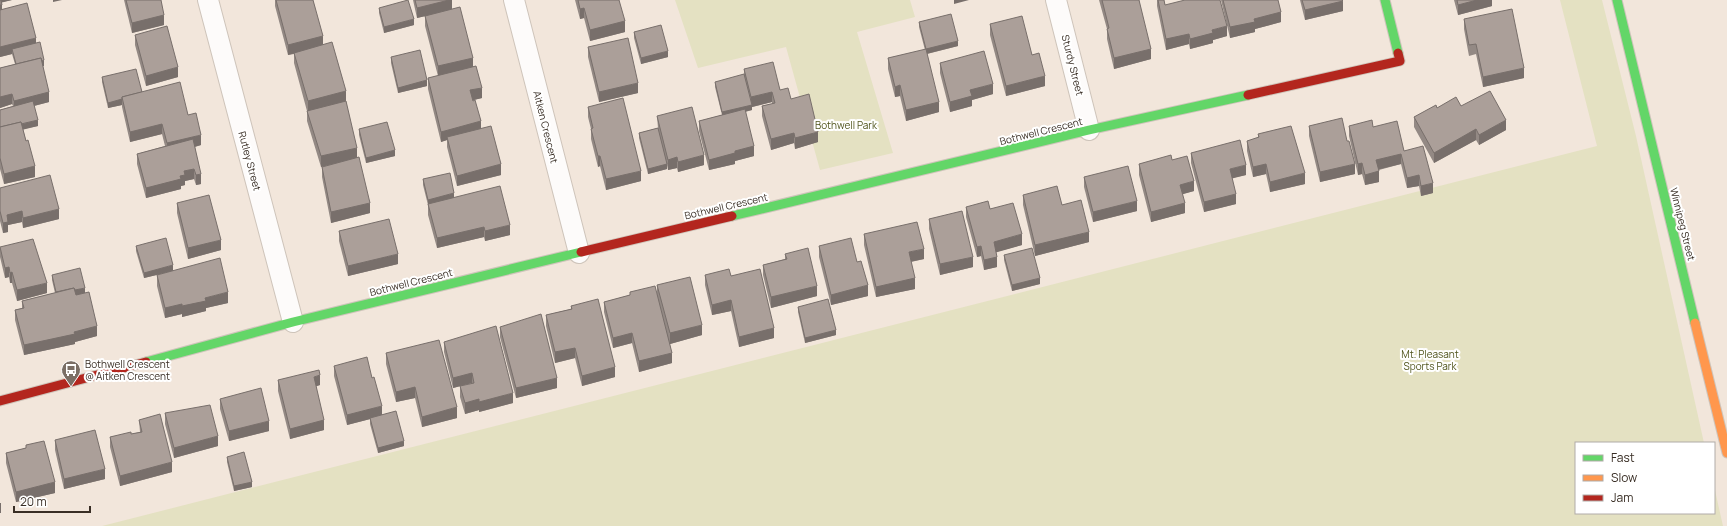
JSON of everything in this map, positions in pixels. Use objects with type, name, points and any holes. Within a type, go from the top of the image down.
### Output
[{"type":"street","name":"Rutley Street","points":[[208,0],[293,322]]},
{"type":"street","name":"Aitken Crescent","points":[[514,0],[579,253]]},
{"type":"street","name":"Sturdy Street","points":[[1056,0],[1089,130]]},
{"type":"street","name":"Bothwell Crescent","points":[[0,402],[293,322],[1089,130],[1400,61],[1386,0]]},
{"type":"street","name":"Winnipeg Street","points":[[1617,0],[1727,453]]},
{"type":"green space","name":"Bothwell Park","points":[[675,0],[910,0],[915,17],[857,32],[893,153],[820,170],[786,47],[698,68]]},
{"type":"green space","name":"Mt. Pleasant Sports Park","points":[[1560,0],[1602,0],[1636,136],[1704,442],[1575,442],[1575,514],[1715,514],[1715,490],[1723,526],[102,526],[1597,146]]},
{"type":"building","points":[[126,0],[161,0],[164,15],[132,23]]},
{"type":"building","points":[[276,0],[313,0],[323,36],[288,45]]},
{"type":"building","points":[[408,0],[414,19],[384,27],[379,8]]},
{"type":"building","points":[[415,0],[449,0],[417,8]]},
{"type":"building","points":[[578,0],[619,0],[625,21],[590,30],[584,8],[580,9]]},
{"type":"building","points":[[1102,0],[1139,0],[1151,49],[1114,58]]},
{"type":"building","points":[[1158,0],[1164,0],[1165,5],[1185,0],[1220,0],[1227,26],[1212,30],[1213,33],[1190,39],[1189,34],[1166,39]]},
{"type":"building","points":[[1223,0],[1278,0],[1281,12],[1254,19],[1255,22],[1230,27]]},
{"type":"building","points":[[1302,0],[1342,0],[1343,1],[1305,10]]},
{"type":"building","points":[[1457,0],[1477,0],[1458,5]]},
{"type":"building","points":[[27,3],[36,38],[0,47],[0,10]]},
{"type":"building","points":[[460,7],[473,58],[438,66],[425,16]]},
{"type":"building","points":[[1512,9],[1524,68],[1483,77],[1476,44],[1469,45],[1464,19]]},
{"type":"building","points":[[951,14],[958,41],[926,49],[919,22]]},
{"type":"building","points":[[1022,16],[1032,55],[1039,53],[1045,76],[1006,86],[990,24]]},
{"type":"building","points":[[661,25],[668,51],[641,58],[634,32]]},
{"type":"building","points":[[167,26],[178,67],[146,76],[135,35]]},
{"type":"building","points":[[628,38],[638,83],[599,92],[588,47]]},
{"type":"building","points":[[40,42],[44,60],[42,61],[41,58],[16,64],[12,49]]},
{"type":"building","points":[[332,42],[346,91],[308,101],[294,53]]},
{"type":"building","points":[[926,49],[939,102],[906,110],[900,85],[895,87],[888,58]]},
{"type":"building","points":[[420,50],[427,80],[398,88],[391,57]]},
{"type":"building","points":[[984,51],[993,84],[970,90],[972,96],[950,102],[940,63]]},
{"type":"building","points":[[41,58],[49,92],[14,101],[12,94],[0,97],[0,68]]},
{"type":"building","points":[[773,62],[780,90],[788,88],[791,99],[809,94],[818,132],[795,138],[794,133],[771,139],[762,106],[775,103],[772,92],[751,97],[744,69]]},
{"type":"building","points":[[476,66],[482,88],[470,90],[473,101],[475,100],[481,121],[441,132],[428,78]]},
{"type":"building","points":[[136,69],[142,92],[122,97],[122,99],[108,103],[102,77]]},
{"type":"building","points":[[744,74],[752,105],[722,112],[715,82]]},
{"type":"building","points":[[180,82],[188,115],[196,113],[201,135],[167,143],[162,124],[130,132],[122,97]]},
{"type":"building","points":[[1490,91],[1506,120],[1479,135],[1476,129],[1434,153],[1414,117],[1436,105],[1437,108],[1456,97],[1461,106]]},
{"type":"building","points":[[623,98],[641,171],[606,179],[591,129],[593,128],[588,107]]},
{"type":"building","points":[[33,101],[38,120],[0,127],[0,110]]},
{"type":"building","points":[[346,101],[357,148],[321,156],[307,111]]},
{"type":"building","points":[[692,107],[704,155],[678,162],[677,157],[668,160],[657,116]]},
{"type":"building","points":[[745,109],[754,146],[709,160],[699,121]]},
{"type":"building","points":[[1342,118],[1347,141],[1349,141],[1355,164],[1320,172],[1309,126]]},
{"type":"building","points":[[1372,120],[1373,127],[1397,121],[1404,151],[1423,146],[1433,183],[1421,186],[1419,175],[1407,178],[1401,154],[1376,160],[1379,171],[1365,175],[1362,163],[1358,164],[1349,126]]},
{"type":"building","points":[[21,122],[26,141],[28,140],[35,166],[4,174],[0,158],[0,127]]},
{"type":"building","points":[[387,122],[395,150],[366,158],[359,129]]},
{"type":"building","points":[[491,126],[501,164],[457,176],[447,137]]},
{"type":"building","points":[[1291,126],[1305,173],[1270,182],[1266,164],[1253,167],[1247,141],[1259,137],[1258,134]]},
{"type":"building","points":[[658,128],[667,164],[648,169],[639,133]]},
{"type":"building","points":[[193,139],[201,174],[196,175],[194,169],[184,171],[185,175],[180,176],[181,179],[146,188],[137,154]]},
{"type":"building","points":[[1240,140],[1246,165],[1230,169],[1236,194],[1204,202],[1191,153]]},
{"type":"building","points":[[1171,155],[1172,160],[1187,156],[1194,181],[1180,185],[1185,203],[1151,212],[1139,164]]},
{"type":"building","points":[[359,157],[370,203],[331,212],[322,167]]},
{"type":"building","points":[[1128,166],[1137,201],[1093,212],[1084,177]]},
{"type":"building","points":[[450,173],[454,193],[428,200],[423,179]]},
{"type":"building","points":[[50,175],[59,209],[23,218],[22,211],[7,215],[8,222],[3,223],[0,211],[0,188]]},
{"type":"building","points":[[500,186],[510,225],[485,231],[484,227],[437,238],[428,204]]},
{"type":"building","points":[[1057,186],[1062,205],[1081,200],[1089,232],[1035,245],[1023,195]]},
{"type":"building","points":[[209,195],[221,240],[188,248],[177,203]]},
{"type":"building","points":[[988,201],[990,209],[1013,203],[1022,234],[994,242],[997,257],[984,260],[981,246],[977,247],[966,207]]},
{"type":"building","points":[[962,211],[973,257],[940,264],[929,219]]},
{"type":"building","points":[[389,219],[398,254],[348,266],[339,231]]},
{"type":"building","points":[[917,222],[924,249],[909,252],[915,278],[876,287],[864,234]]},
{"type":"building","points":[[166,238],[173,265],[144,273],[136,246]]},
{"type":"building","points":[[851,238],[857,262],[861,261],[868,285],[831,295],[819,246]]},
{"type":"building","points":[[33,239],[47,283],[17,290],[12,272],[10,273],[9,267],[5,268],[0,247]]},
{"type":"building","points":[[808,248],[817,286],[771,297],[763,265],[787,259],[785,254]]},
{"type":"building","points":[[1032,248],[1040,278],[1012,285],[1004,255]]},
{"type":"building","points":[[220,258],[228,292],[205,298],[206,301],[165,308],[157,275]]},
{"type":"building","points":[[80,268],[85,288],[75,290],[74,288],[56,292],[52,275]]},
{"type":"building","points":[[729,269],[731,276],[760,269],[774,328],[739,337],[731,300],[712,305],[705,275]]},
{"type":"building","points":[[690,277],[702,325],[670,333],[657,285]]},
{"type":"building","points":[[655,286],[672,353],[639,361],[632,333],[613,338],[604,302],[630,295],[630,292]]},
{"type":"building","points":[[74,288],[76,295],[89,292],[97,326],[74,332],[75,334],[24,345],[15,310],[24,308],[22,301]]},
{"type":"building","points":[[598,299],[615,367],[582,376],[575,348],[555,352],[546,315],[572,309],[571,306]]},
{"type":"building","points":[[828,299],[836,330],[805,338],[798,307]]},
{"type":"building","points":[[541,314],[557,378],[516,388],[500,327]]},
{"type":"building","points":[[496,326],[513,393],[479,402],[479,399],[465,403],[460,386],[474,383],[472,373],[453,378],[444,342]]},
{"type":"building","points":[[439,340],[457,407],[422,417],[415,387],[396,392],[386,353]]},
{"type":"building","points":[[367,357],[372,378],[374,377],[382,406],[347,415],[334,366]]},
{"type":"building","points":[[319,370],[320,375],[314,377],[324,420],[290,429],[278,380]]},
{"type":"building","points":[[261,388],[269,421],[229,431],[220,399]]},
{"type":"building","points":[[210,405],[218,436],[174,448],[165,413]]},
{"type":"building","points":[[396,411],[404,441],[378,448],[370,418]]},
{"type":"building","points":[[160,414],[172,462],[120,476],[110,437],[131,432],[131,434],[142,432],[139,420]]},
{"type":"building","points":[[95,430],[105,469],[64,479],[55,440]]},
{"type":"building","points":[[44,441],[55,482],[16,492],[6,453],[26,448],[26,445]]},
{"type":"building","points":[[244,452],[252,482],[234,486],[227,457]]},
{"type":"traffic: fast","points":[[1385,0],[1398,53]]},
{"type":"traffic: fast","points":[[1617,0],[1695,323]]},
{"type":"traffic: fast","points":[[732,216],[1089,130],[1248,95]]},
{"type":"traffic: fast","points":[[146,362],[293,322],[581,252]]},
{"type":"traffic: slow","points":[[1695,323],[1727,453]]},
{"type":"traffic: jam","points":[[1248,95],[1400,61],[1398,53]]},
{"type":"traffic: jam","points":[[581,252],[732,216]]},
{"type":"traffic: jam","points":[[0,401],[146,362]]},
{"type":"place","name":"Bothwell Crescent @ Aitken Crescent","points":[[71,387]]}]
